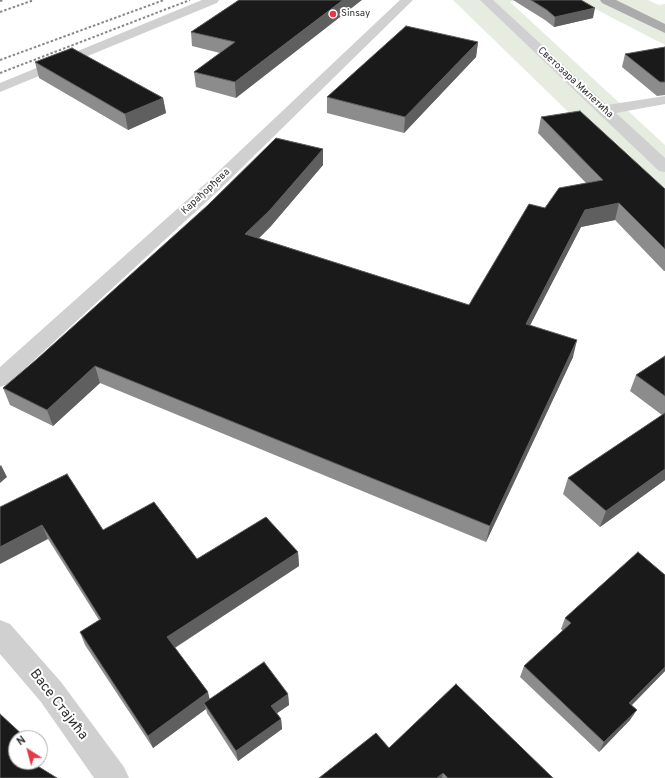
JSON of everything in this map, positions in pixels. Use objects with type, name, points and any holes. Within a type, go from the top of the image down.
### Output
[{"type":"main road","points":[[606,0],[665,29]]},
{"type":"street","points":[[0,88],[213,0]]},
{"type":"street","name":"Карађорђева","points":[[0,379],[211,188],[407,0]]},
{"type":"street","name":"Светозара Милетића","points":[[486,0],[665,167]]},
{"type":"street","points":[[604,110],[665,100]]},
{"type":"street","name":"Васе Стајића","points":[[0,633],[51,692],[113,778]]},
{"type":"shaded area","points":[[453,0],[517,0],[510,2],[665,145],[665,204],[664,205]]},
{"type":"shaded area","points":[[578,0],[648,0],[659,5],[665,4],[665,45]]},
{"type":"building","points":[[239,0],[343,0],[235,82],[194,72],[235,42],[191,32]]},
{"type":"building","points":[[531,0],[581,0],[595,8],[555,17]]},
{"type":"building","points":[[406,26],[478,42],[405,117],[327,97]]},
{"type":"building","points":[[665,47],[665,82],[660,82],[625,54]]},
{"type":"building","points":[[72,48],[163,98],[125,114],[35,62]]},
{"type":"building","points":[[580,111],[665,189],[665,249],[619,203],[585,210],[526,324],[577,340],[490,526],[95,366],[47,410],[3,388],[208,205],[276,138],[323,149],[270,210],[245,234],[469,305],[529,204],[545,208],[559,188],[603,180],[541,117]]},
{"type":"building","points":[[665,356],[665,396],[636,375]]},
{"type":"building","points":[[665,413],[665,469],[606,511],[568,478]]},
{"type":"building","points":[[67,474],[103,530],[154,502],[197,559],[266,517],[298,552],[167,637],[208,692],[148,736],[80,632],[101,619],[42,525],[0,547],[0,507]]},
{"type":"building","points":[[638,552],[665,575],[665,667],[629,703],[637,710],[604,742],[524,666],[571,623],[565,618]]},
{"type":"building","points":[[264,662],[288,694],[271,706],[281,719],[236,751],[204,703]]},
{"type":"building","points":[[456,684],[553,778],[448,778],[443,773],[437,778],[319,778],[376,733],[389,748]]},
{"type":"building","points":[[0,714],[17,730],[8,730],[8,770],[44,770],[57,778],[0,778]]},
{"type":"railway","points":[[0,12],[34,0]]},
{"type":"railway","points":[[0,60],[164,0]]},
{"type":"railway","points":[[0,73],[190,0]]},
{"type":"place","name":"Sinsay","points":[[333,14]]}]
